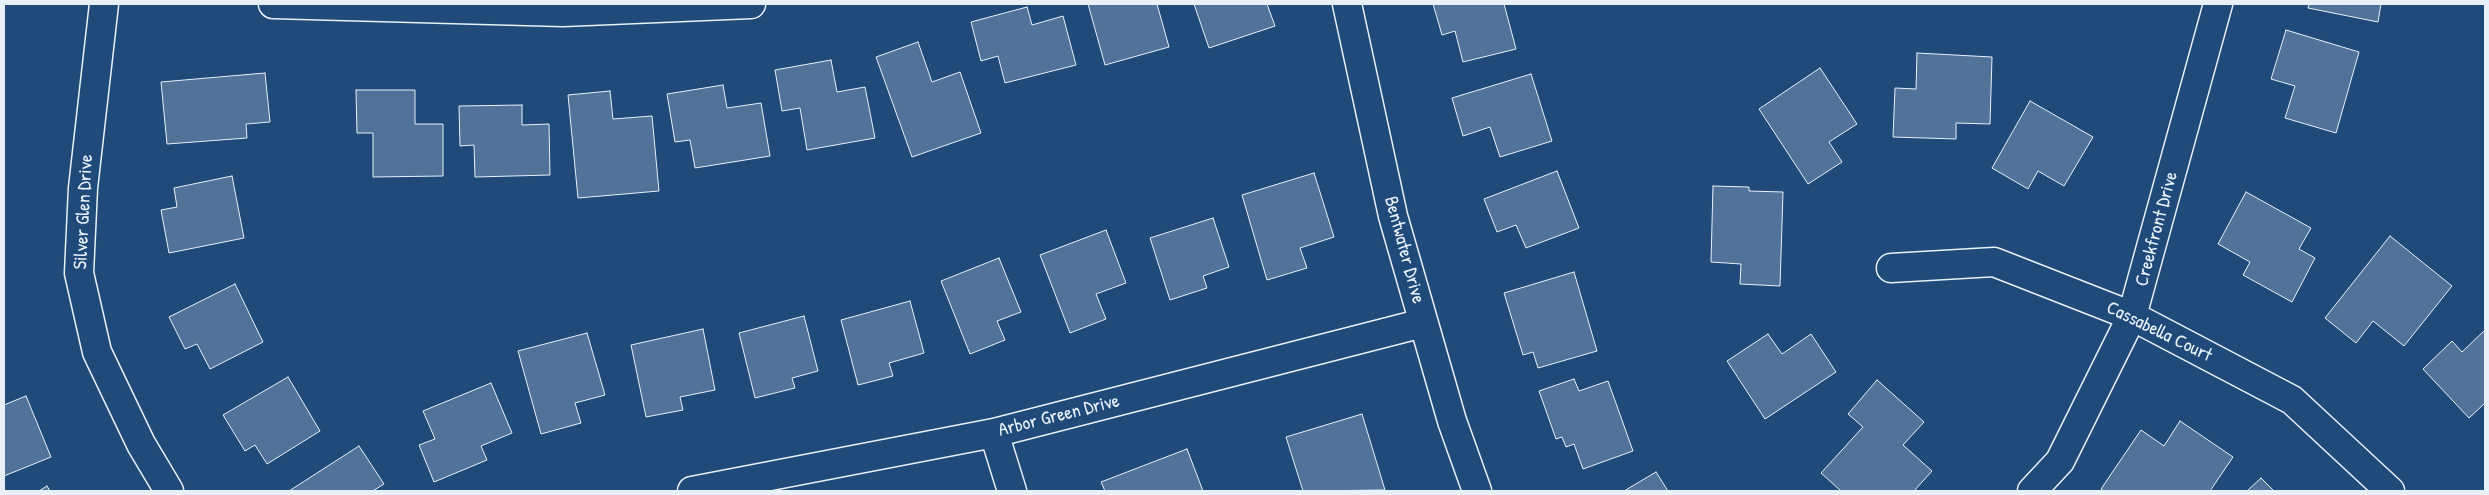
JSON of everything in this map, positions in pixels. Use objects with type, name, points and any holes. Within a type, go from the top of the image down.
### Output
[{"type":"street","name":"Silver Glen Drive","points":[[104,4],[83,188],[79,273],[97,352],[141,444],[169,491]]},
{"type":"street","points":[[273,4],[562,8],[751,4]]},
{"type":"street","name":"Bentwater Drive","points":[[1347,4],[1393,216],[1452,421],[1477,491]]},
{"type":"street","name":"Creekfront Drive","points":[[2032,491],[2060,461],[2132,316],[2218,4]]},
{"type":"street","name":"Cassabella Court","points":[[1891,268],[1994,262],[2132,316],[2292,400],[2390,491]]},
{"type":"street","name":"Arbor Green Drive","points":[[692,491],[994,433],[1423,323]]},
{"type":"street","points":[[994,433],[1012,491]]},
{"type":"building","points":[[1088,4],[1157,4],[1169,47],[1105,65]]},
{"type":"building","points":[[1194,4],[1267,4],[1275,26],[1209,48]]},
{"type":"building","points":[[1433,4],[1504,4],[1516,49],[1463,62],[1455,31],[1442,35]]},
{"type":"building","points":[[2309,4],[2381,4],[2378,22],[2308,8]]},
{"type":"building","points":[[1027,7],[1032,25],[1063,16],[1076,65],[1005,83],[998,56],[981,61],[971,22]]},
{"type":"building","points":[[2286,30],[2359,52],[2336,133],[2285,118],[2295,86],[2271,79]]},
{"type":"building","points":[[918,42],[932,82],[960,72],[981,133],[912,157],[876,57]]},
{"type":"building","points":[[1917,53],[1992,57],[1990,124],[1956,123],[1956,139],[1893,137],[1895,88],[1916,89]]},
{"type":"building","points":[[831,60],[837,92],[865,87],[875,138],[807,150],[800,108],[782,111],[775,70]]},
{"type":"building","points":[[1820,68],[1857,124],[1829,142],[1842,162],[1808,184],[1759,109]]},
{"type":"building","points":[[265,73],[270,122],[246,124],[247,138],[167,144],[161,82]]},
{"type":"building","points":[[1531,74],[1552,141],[1500,157],[1490,127],[1463,136],[1452,98]]},
{"type":"building","points":[[723,85],[727,108],[761,103],[770,156],[695,168],[690,140],[675,142],[667,94]]},
{"type":"building","points":[[356,90],[415,90],[415,124],[443,124],[443,176],[373,177],[373,133],[357,133]]},
{"type":"building","points":[[610,91],[613,119],[652,116],[659,191],[578,198],[568,95]]},
{"type":"building","points":[[2030,101],[2093,137],[2064,186],[2038,171],[2028,189],[1992,168]]},
{"type":"building","points":[[522,105],[522,125],[549,124],[550,175],[475,177],[474,145],[460,146],[459,106]]},
{"type":"building","points":[[1557,171],[1579,228],[1526,248],[1516,225],[1497,232],[1484,199]]},
{"type":"building","points":[[1314,173],[1334,237],[1300,248],[1307,268],[1267,280],[1242,195]]},
{"type":"building","points":[[232,176],[244,238],[169,253],[161,210],[177,207],[174,188]]},
{"type":"building","points":[[1713,186],[1749,187],[1749,191],[1783,192],[1780,286],[1740,284],[1741,264],[1711,262]]},
{"type":"building","points":[[2246,192],[2311,228],[2299,249],[2315,258],[2292,302],[2243,275],[2250,262],[2218,244]]},
{"type":"building","points":[[1213,218],[1229,267],[1203,276],[1207,288],[1170,300],[1150,238]]},
{"type":"building","points":[[1106,230],[1126,283],[1096,294],[1106,319],[1070,333],[1040,255]]},
{"type":"building","points":[[2390,236],[2452,286],[2404,346],[2373,321],[2356,343],[2325,318]]},
{"type":"building","points":[[999,258],[1021,312],[997,321],[1005,340],[970,354],[941,281]]},
{"type":"building","points":[[1574,272],[1597,351],[1538,368],[1533,352],[1523,355],[1504,293]]},
{"type":"building","points":[[235,284],[263,342],[210,369],[197,344],[185,349],[169,317]]},
{"type":"building","points":[[910,301],[924,353],[889,363],[893,376],[858,385],[841,320]]},
{"type":"building","points":[[804,316],[818,371],[792,378],[795,388],[755,398],[739,333]]},
{"type":"building","points":[[703,329],[715,390],[680,397],[683,410],[646,417],[631,345]]},
{"type":"building","points":[[2485,330],[2485,403],[2469,418],[2423,369],[2452,341],[2462,352]]},
{"type":"building","points":[[587,333],[605,395],[575,403],[581,423],[541,434],[518,351]]},
{"type":"building","points":[[1768,334],[1782,354],[1811,334],[1836,372],[1765,419],[1727,361]]},
{"type":"building","points":[[288,377],[320,431],[267,464],[255,445],[245,451],[223,415]]},
{"type":"building","points":[[1574,379],[1579,391],[1608,381],[1633,451],[1583,469],[1574,444],[1566,447],[1562,437],[1556,439],[1539,391]]},
{"type":"building","points":[[1877,380],[1924,422],[1903,445],[1932,471],[1914,491],[1841,491],[1821,473],[1863,427],[1848,414]]},
{"type":"building","points":[[491,383],[512,433],[481,446],[487,460],[434,482],[419,445],[435,439],[423,411]]},
{"type":"building","points":[[26,396],[51,457],[4,476],[4,405]]},
{"type":"building","points":[[1362,414],[1385,490],[1303,491],[1286,437]]},
{"type":"building","points":[[2180,421],[2233,457],[2210,491],[2104,491],[2101,489],[2141,430],[2164,446]]},
{"type":"building","points":[[359,446],[384,484],[373,491],[289,491]]},
{"type":"building","points":[[1187,449],[1203,491],[1105,491],[1101,482]]},
{"type":"building","points":[[1656,472],[1668,491],[1624,491]]},
{"type":"building","points":[[2261,478],[2274,491],[2247,491]]},
{"type":"building","points":[[47,486],[50,491],[39,491]]}]
